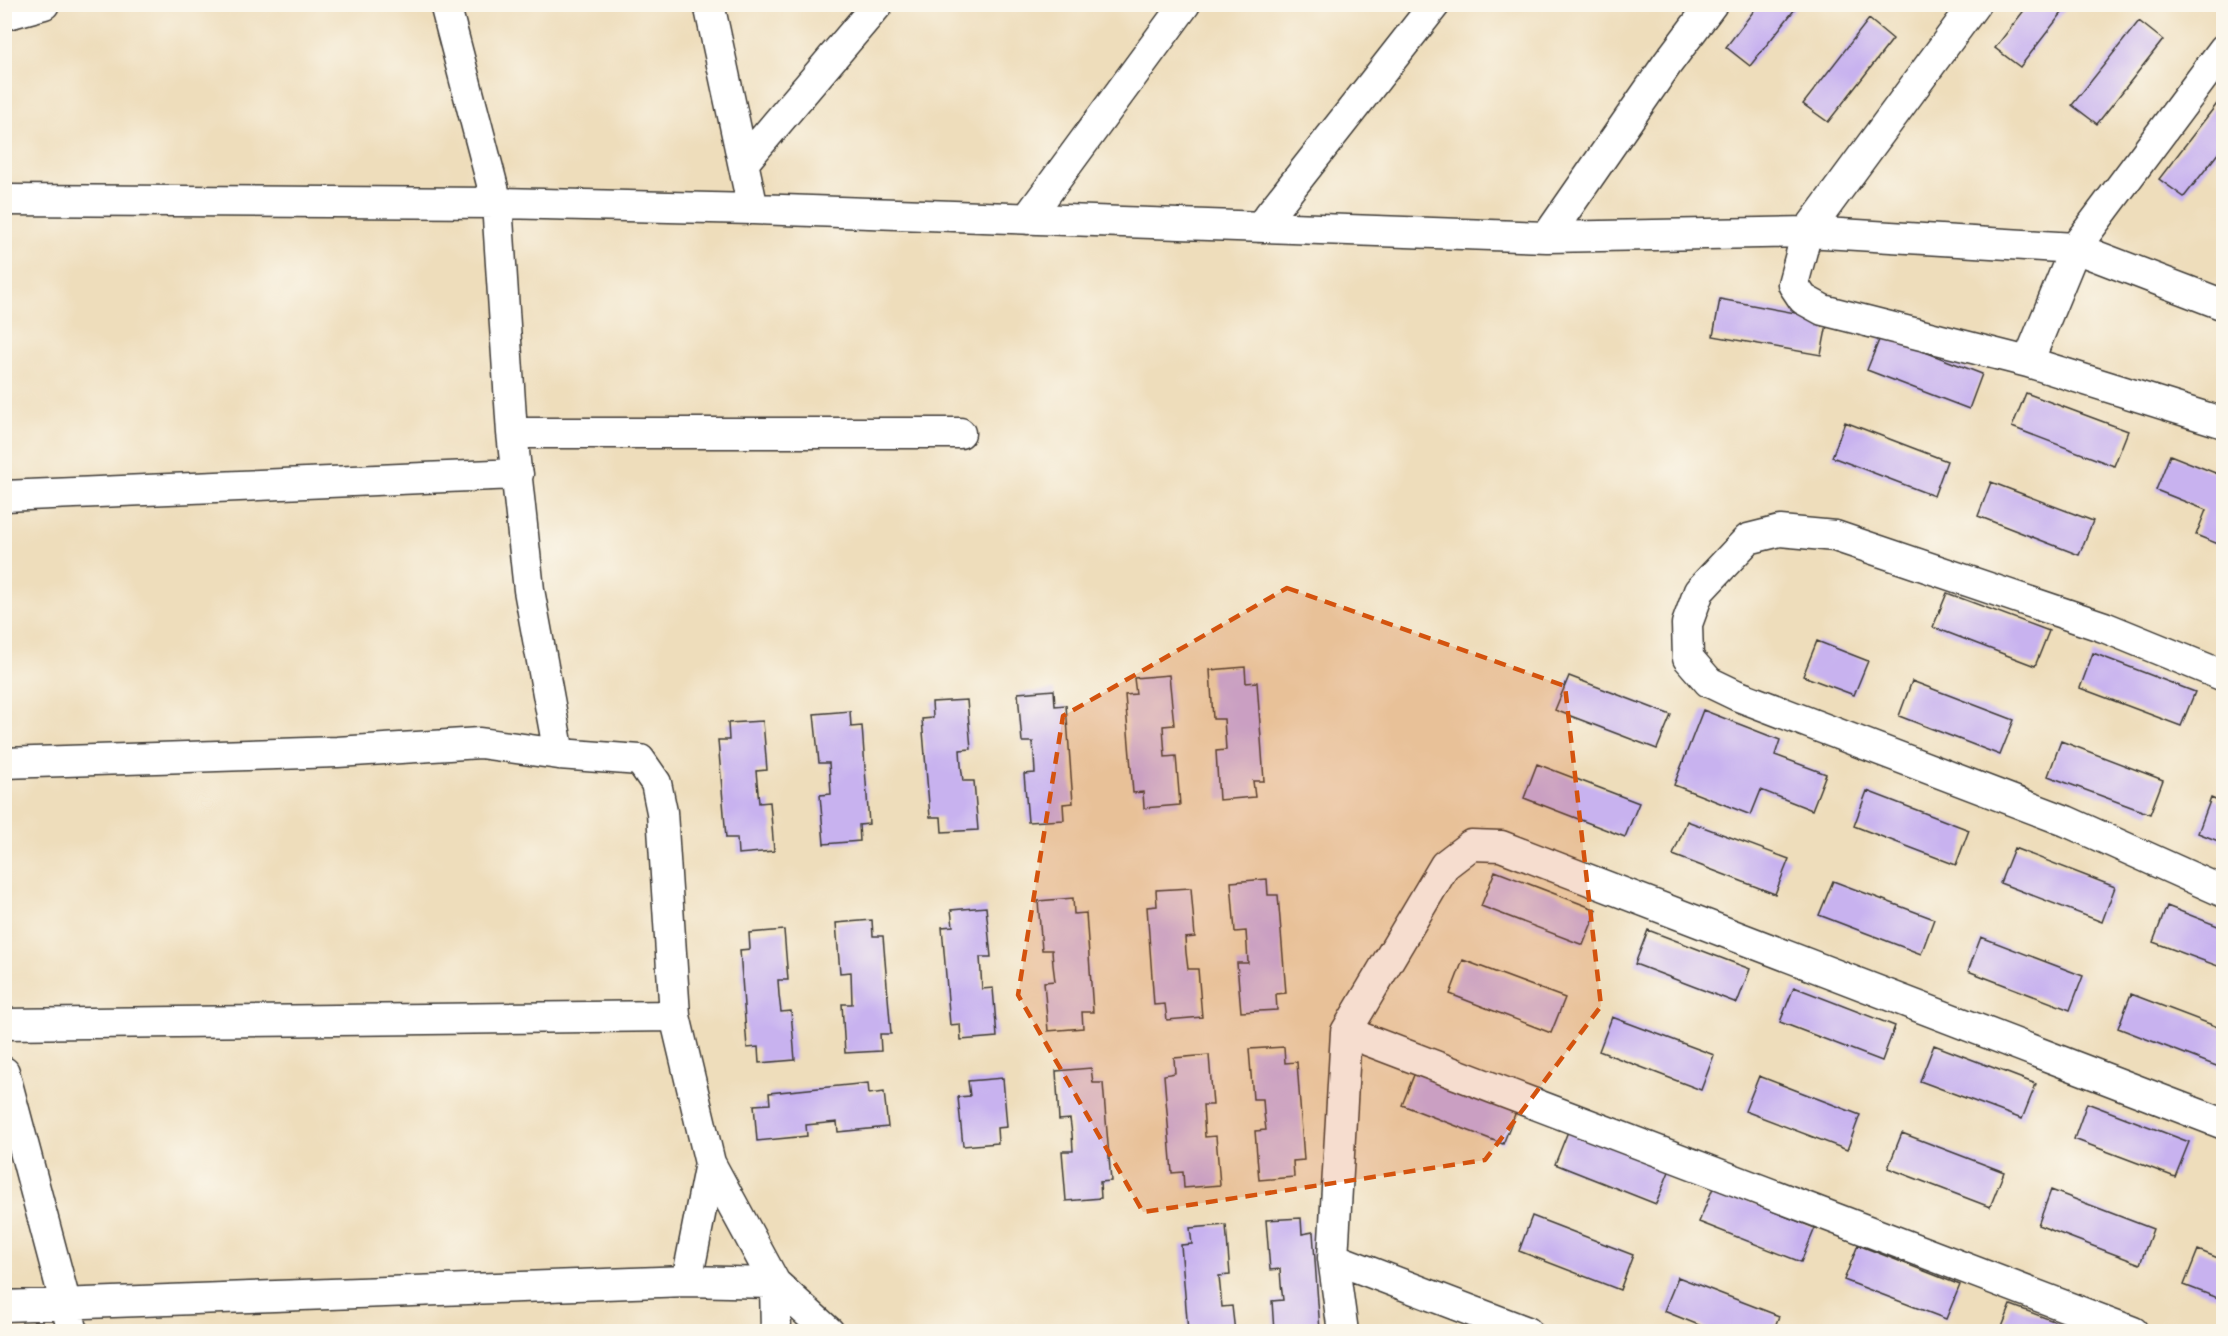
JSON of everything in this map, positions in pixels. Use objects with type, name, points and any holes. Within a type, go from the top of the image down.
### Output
[{"type":"street","points":[[4,15],[44,4]]},
{"type":"street","points":[[445,4],[497,203],[512,433],[529,590],[559,754]]},
{"type":"street","points":[[709,4],[753,208]]},
{"type":"street","points":[[744,162],[878,4]]},
{"type":"street","points":[[1027,219],[1185,4]]},
{"type":"street","points":[[1260,227],[1436,4]]},
{"type":"street","points":[[1547,237],[1667,64],[1712,4]]},
{"type":"street","points":[[1975,4],[1807,232],[1793,284],[1803,299],[1823,310],[2028,362],[2223,423]]},
{"type":"street","points":[[2028,362],[2075,248],[2223,49]]},
{"type":"street","points":[[4,200],[497,203],[753,208],[1547,237],[1807,232],[2075,248],[2223,305]]},
{"type":"street","points":[[512,433],[960,433]]},
{"type":"street","points":[[4,496],[518,474]]},
{"type":"street","points":[[2223,676],[2093,623],[1835,536],[1780,531],[1748,539],[1699,591],[1687,624],[1688,658],[1709,682],[1844,738],[2066,821],[2223,892]]},
{"type":"street","points":[[4,763],[337,752],[480,743],[559,754],[640,760],[656,783],[662,812],[675,1016],[710,1163],[775,1283],[829,1332]]},
{"type":"street","points":[[1343,1332],[1333,1258],[1346,1032],[1445,865],[1471,845],[1501,846],[2223,1124]]},
{"type":"street","points":[[4,1024],[675,1016]]},
{"type":"street","points":[[1346,1032],[2133,1332]]},
{"type":"street","points":[[4,1072],[70,1319]]},
{"type":"street","points":[[687,1281],[710,1163]]},
{"type":"street","points":[[1333,1258],[1527,1332]]},
{"type":"street","points":[[4,1306],[70,1319],[687,1281],[775,1283]]},
{"type":"street","points":[[775,1283],[776,1332]]},
{"type":"highlighted area","points":[[1287,588],[1565,686],[1601,1006],[1485,1160],[1143,1212],[1018,995],[1063,716]]},
{"type":"building","points":[[1759,4],[1799,4],[1750,66],[1726,47]]},
{"type":"building","points":[[2029,4],[2069,4],[2020,67],[1995,48]]},
{"type":"building","points":[[1869,19],[1893,39],[1828,122],[1803,104]]},
{"type":"building","points":[[2139,21],[2163,40],[2097,124],[2072,105]]},
{"type":"building","points":[[2223,96],[2223,147],[2184,197],[2159,179]]},
{"type":"building","points":[[1720,299],[1828,319],[1821,355],[1713,336]]},
{"type":"building","points":[[1881,335],[1982,374],[1969,409],[1867,370]]},
{"type":"building","points":[[2026,393],[2128,431],[2114,466],[2012,427]]},
{"type":"building","points":[[1845,422],[1947,461],[1934,496],[1832,457]]},
{"type":"building","points":[[2170,455],[2223,476],[2223,546],[2196,535],[2206,510],[2156,490]]},
{"type":"building","points":[[1991,482],[2093,521],[2079,555],[1978,516]]},
{"type":"building","points":[[1947,593],[2049,631],[2035,666],[1933,627]]},
{"type":"building","points":[[1817,641],[1868,661],[1854,695],[1803,676]]},
{"type":"building","points":[[2093,653],[2195,692],[2181,726],[2080,688]]},
{"type":"building","points":[[1245,667],[1246,683],[1257,682],[1264,781],[1253,781],[1255,797],[1219,800],[1216,751],[1226,750],[1224,719],[1213,719],[1210,670]]},
{"type":"building","points":[[1169,675],[1174,725],[1163,726],[1165,757],[1176,756],[1180,805],[1144,808],[1143,792],[1133,793],[1125,695],[1136,694],[1134,678]]},
{"type":"building","points":[[1569,676],[1671,715],[1657,749],[1555,710]]},
{"type":"building","points":[[1912,681],[2014,720],[2000,755],[1899,716]]},
{"type":"building","points":[[1054,690],[1055,706],[1066,705],[1073,803],[1063,804],[1064,820],[1028,822],[1024,774],[1035,773],[1033,742],[1022,742],[1018,693]]},
{"type":"building","points":[[967,700],[971,749],[960,750],[961,765],[963,781],[974,781],[978,830],[942,832],[941,817],[930,817],[922,719],[933,718],[932,702]]},
{"type":"building","points":[[1703,710],[1780,740],[1775,755],[1826,774],[1812,810],[1761,790],[1751,815],[1674,785]]},
{"type":"building","points":[[850,711],[851,727],[862,726],[869,824],[859,825],[860,841],[824,844],[820,795],[831,794],[829,763],[819,763],[814,714]]},
{"type":"building","points":[[763,721],[767,770],[756,771],[759,803],[770,802],[774,851],[738,854],[737,838],[726,838],[718,740],[729,740],[728,723]]},
{"type":"building","points":[[2061,741],[2163,780],[2150,814],[2048,776]]},
{"type":"building","points":[[1537,764],[1639,803],[1625,837],[1524,798]]},
{"type":"building","points":[[1867,791],[1969,830],[1956,865],[1854,826]]},
{"type":"building","points":[[2211,798],[2223,803],[2223,843],[2198,833]]},
{"type":"building","points":[[1687,821],[1789,859],[1775,894],[1673,855]]},
{"type":"building","points":[[2014,848],[2115,887],[2102,922],[2000,883]]},
{"type":"building","points":[[1495,871],[1597,910],[1583,945],[1481,906]]},
{"type":"building","points":[[1267,879],[1268,895],[1278,895],[1286,993],[1276,994],[1277,1010],[1241,1012],[1237,963],[1248,963],[1246,931],[1235,932],[1231,882]]},
{"type":"building","points":[[1833,881],[1934,919],[1921,954],[1819,915]]},
{"type":"building","points":[[1191,888],[1195,937],[1185,938],[1186,953],[1188,969],[1198,969],[1202,1017],[1167,1020],[1165,1004],[1154,1005],[1147,907],[1157,906],[1156,890]]},
{"type":"building","points":[[1073,898],[1074,914],[1086,913],[1093,1012],[1082,1012],[1083,1028],[1048,1031],[1044,982],[1055,981],[1052,950],[1042,950],[1038,901]]},
{"type":"building","points":[[2167,906],[2223,928],[2223,968],[2153,942]]},
{"type":"building","points":[[986,907],[991,957],[980,957],[982,989],[993,988],[997,1037],[961,1040],[960,1024],[950,1025],[942,927],[953,926],[951,910]]},
{"type":"building","points":[[872,920],[873,936],[883,936],[891,1034],[880,1034],[881,1051],[845,1053],[842,1004],[852,1004],[851,972],[840,973],[836,923]]},
{"type":"building","points":[[784,930],[788,980],[778,980],[779,995],[781,1012],[791,1011],[795,1060],[759,1063],[758,1047],[747,1048],[740,950],[750,949],[749,933]]},
{"type":"building","points":[[1648,930],[1750,969],[1737,1003],[1635,964]]},
{"type":"building","points":[[1981,937],[2083,976],[2070,1010],[1968,971]]},
{"type":"building","points":[[1463,960],[1565,998],[1551,1033],[1450,994]]},
{"type":"building","points":[[1794,987],[1895,1026],[1882,1061],[1780,1022]]},
{"type":"building","points":[[2131,994],[2223,1029],[2223,1056],[2219,1067],[2118,1028]]},
{"type":"building","points":[[1612,1017],[1714,1055],[1701,1090],[1599,1051]]},
{"type":"building","points":[[1934,1045],[2036,1084],[2022,1119],[1920,1081]]},
{"type":"building","points":[[1284,1047],[1285,1063],[1297,1062],[1304,1160],[1293,1161],[1294,1177],[1259,1180],[1255,1131],[1266,1130],[1263,1099],[1253,1099],[1249,1049]]},
{"type":"building","points":[[1209,1055],[1213,1105],[1203,1105],[1205,1137],[1216,1136],[1220,1185],[1184,1188],[1183,1172],[1172,1173],[1164,1075],[1175,1073],[1174,1058]]},
{"type":"building","points":[[1091,1068],[1093,1083],[1103,1083],[1111,1181],[1100,1182],[1101,1198],[1066,1201],[1062,1151],[1073,1151],[1072,1134],[1070,1119],[1059,1120],[1056,1071]]},
{"type":"building","points":[[1416,1070],[1517,1109],[1503,1144],[1402,1105]]},
{"type":"building","points":[[1759,1076],[1860,1115],[1847,1150],[1745,1111]]},
{"type":"building","points":[[1003,1078],[1007,1127],[997,1128],[998,1143],[963,1146],[958,1097],[970,1096],[968,1081]]},
{"type":"building","points":[[868,1083],[869,1094],[884,1092],[888,1127],[838,1132],[837,1122],[806,1125],[807,1136],[757,1141],[754,1105],[770,1104],[769,1093]]},
{"type":"building","points":[[2087,1103],[2189,1142],[2175,1177],[2074,1139]]},
{"type":"building","points":[[1569,1129],[1670,1169],[1656,1204],[1555,1164]]},
{"type":"building","points":[[1902,1133],[2004,1172],[1990,1207],[1888,1168]]},
{"type":"building","points":[[1713,1188],[1815,1228],[1801,1262],[1699,1222]]},
{"type":"building","points":[[2051,1190],[2153,1229],[2140,1264],[2038,1225]]},
{"type":"building","points":[[1532,1216],[1633,1255],[1620,1290],[1519,1251]]},
{"type":"building","points":[[1301,1218],[1302,1234],[1313,1232],[1320,1331],[1274,1332],[1272,1301],[1283,1300],[1280,1269],[1270,1270],[1266,1220]]},
{"type":"building","points":[[1226,1225],[1230,1275],[1219,1276],[1222,1307],[1232,1306],[1235,1332],[1188,1332],[1181,1245],[1192,1244],[1190,1228]]},
{"type":"building","points":[[1858,1245],[1960,1285],[1946,1319],[1844,1280]]},
{"type":"building","points":[[2198,1250],[2223,1260],[2223,1300],[2184,1285]]},
{"type":"building","points":[[1678,1277],[1779,1316],[1773,1332],[1716,1332],[1664,1311]]},
{"type":"building","points":[[2011,1305],[2080,1331],[2080,1332],[2000,1332]]}]
